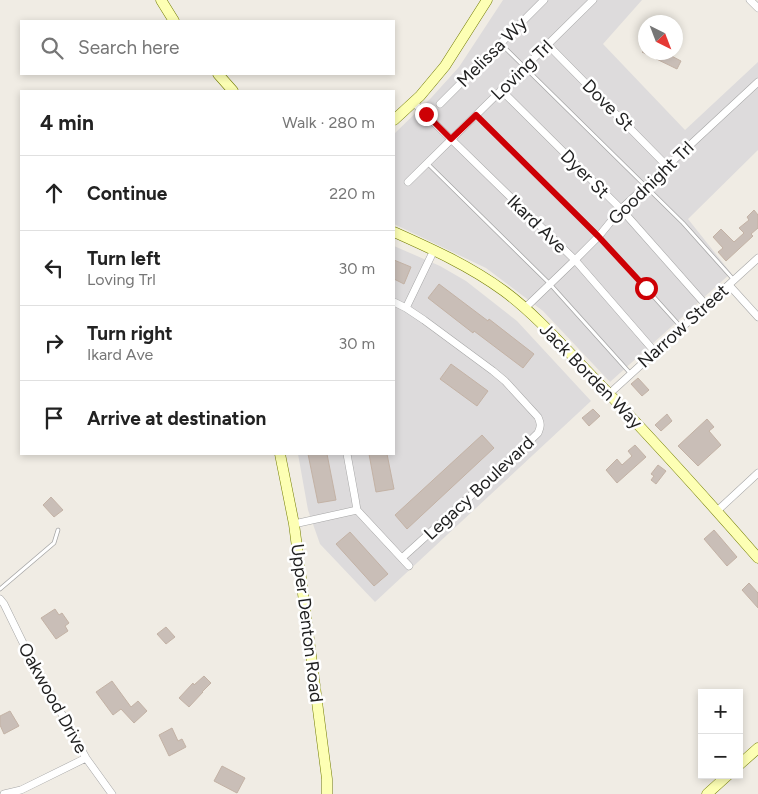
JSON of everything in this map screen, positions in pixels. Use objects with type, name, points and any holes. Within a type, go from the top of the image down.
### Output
[{"type":"street","points":[[161,0],[173,20]]},
{"type":"street","points":[[395,119],[420,96],[445,66],[487,0]]},
{"type":"street","name":"Melissa Wy","points":[[440,104],[544,0]]},
{"type":"street","name":"Loving Trl","points":[[408,182],[593,0]]},
{"type":"street","points":[[750,0],[758,8]]},
{"type":"street","name":"Dove St","points":[[548,45],[668,166]]},
{"type":"street","points":[[219,75],[232,90]]},
{"type":"street","name":"Goodnight Trl","points":[[524,308],[575,260],[621,210],[758,82]]},
{"type":"street","name":"Dyer St","points":[[501,90],[621,210],[706,305]]},
{"type":"street","name":"Ikard Ave","points":[[413,102],[575,260],[655,352]]},
{"type":"street","name":"Jack Borden Way","points":[[395,232],[434,250],[484,277],[505,292],[542,324],[609,394],[758,558]]},
{"type":"street","points":[[406,308],[434,250]]},
{"type":"street","name":"Narrow Street","points":[[609,394],[758,258]]},
{"type":"street","points":[[731,283],[758,317]]},
{"type":"street","name":"Legacy Boulevard","points":[[395,302],[424,320],[493,371],[505,381],[538,417],[541,423],[538,433],[402,558]]},
{"type":"street","name":"Upper Denton Road","points":[[280,455],[294,524],[327,779],[327,794]]},
{"type":"street","points":[[347,455],[357,510],[409,566]]},
{"type":"street","points":[[717,511],[758,473]]},
{"type":"street","points":[[294,524],[357,510]]},
{"type":"street","name":"Oakwood Drive","points":[[0,598],[86,758],[112,794]]},
{"type":"street","points":[[743,761],[758,748]]},
{"type":"street","points":[[4,794],[21,790],[86,758]]},
{"type":"street","points":[[710,793],[724,779]]},
{"type":"lane","points":[[501,44],[683,223],[731,283]]},
{"type":"lane","points":[[476,115],[598,236],[681,328]]},
{"type":"lane","points":[[428,163],[550,284],[631,374]]},
{"type":"lane","points":[[0,589],[54,543],[58,530]]},
{"type":"shaded area","points":[[503,0],[642,0],[603,44],[685,130],[758,62],[758,150],[688,219],[731,273],[610,382],[543,311],[486,268],[395,224],[395,133],[459,67]]},
{"type":"shaded area","points":[[395,246],[440,266],[466,281],[517,321],[591,401],[375,602],[320,544],[308,510],[298,455],[395,455]]},
{"type":"building","points":[[658,60],[679,60],[681,61],[677,69]]},
{"type":"building","points":[[754,210],[758,215],[758,228],[751,234],[753,236],[726,261],[718,252],[723,248],[713,237],[721,229],[734,242],[744,233],[739,228],[749,220],[747,217]]},
{"type":"building","points":[[395,260],[411,267],[404,284],[395,280]]},
{"type":"building","points":[[439,284],[534,354],[523,368],[428,298]]},
{"type":"building","points":[[451,364],[488,391],[477,406],[440,379]]},
{"type":"building","points":[[638,378],[649,390],[642,396],[631,384]]},
{"type":"building","points":[[593,409],[600,416],[589,426],[582,418]]},
{"type":"building","points":[[667,414],[672,421],[661,431],[655,425]]},
{"type":"building","points":[[707,419],[714,427],[709,431],[721,445],[698,466],[678,446]]},
{"type":"building","points":[[482,435],[494,448],[407,529],[395,515]]},
{"type":"building","points":[[635,445],[646,457],[617,483],[606,470],[617,459],[622,465],[632,456],[628,451]]},
{"type":"building","points":[[308,455],[327,455],[336,500],[318,503]]},
{"type":"building","points":[[369,455],[387,455],[394,489],[376,492]]},
{"type":"building","points":[[658,465],[666,471],[656,484],[651,480],[654,476],[651,474]]},
{"type":"building","points":[[51,497],[63,510],[54,517],[43,505]]},
{"type":"building","points":[[714,530],[737,557],[727,566],[704,539]]},
{"type":"building","points":[[350,532],[388,574],[374,586],[336,544]]},
{"type":"building","points":[[749,583],[758,593],[758,608],[742,590]]},
{"type":"building","points":[[55,609],[59,615],[62,613],[69,623],[65,626],[68,631],[56,639],[41,618]]},
{"type":"building","points":[[166,627],[175,637],[166,644],[157,634]]},
{"type":"building","points":[[204,676],[211,683],[189,707],[179,698],[193,683],[194,685]]},
{"type":"building","points":[[112,681],[131,707],[138,701],[147,711],[134,723],[121,709],[113,715],[96,692]]},
{"type":"building","points":[[10,711],[19,726],[4,734],[0,725],[0,716]]},
{"type":"building","points":[[172,728],[178,741],[182,739],[186,747],[169,756],[159,735]]},
{"type":"building","points":[[222,766],[245,778],[237,793],[214,781]]},
{"type":"route","points":[[426,114],[451,139],[476,115],[598,236],[646,288]]}]
